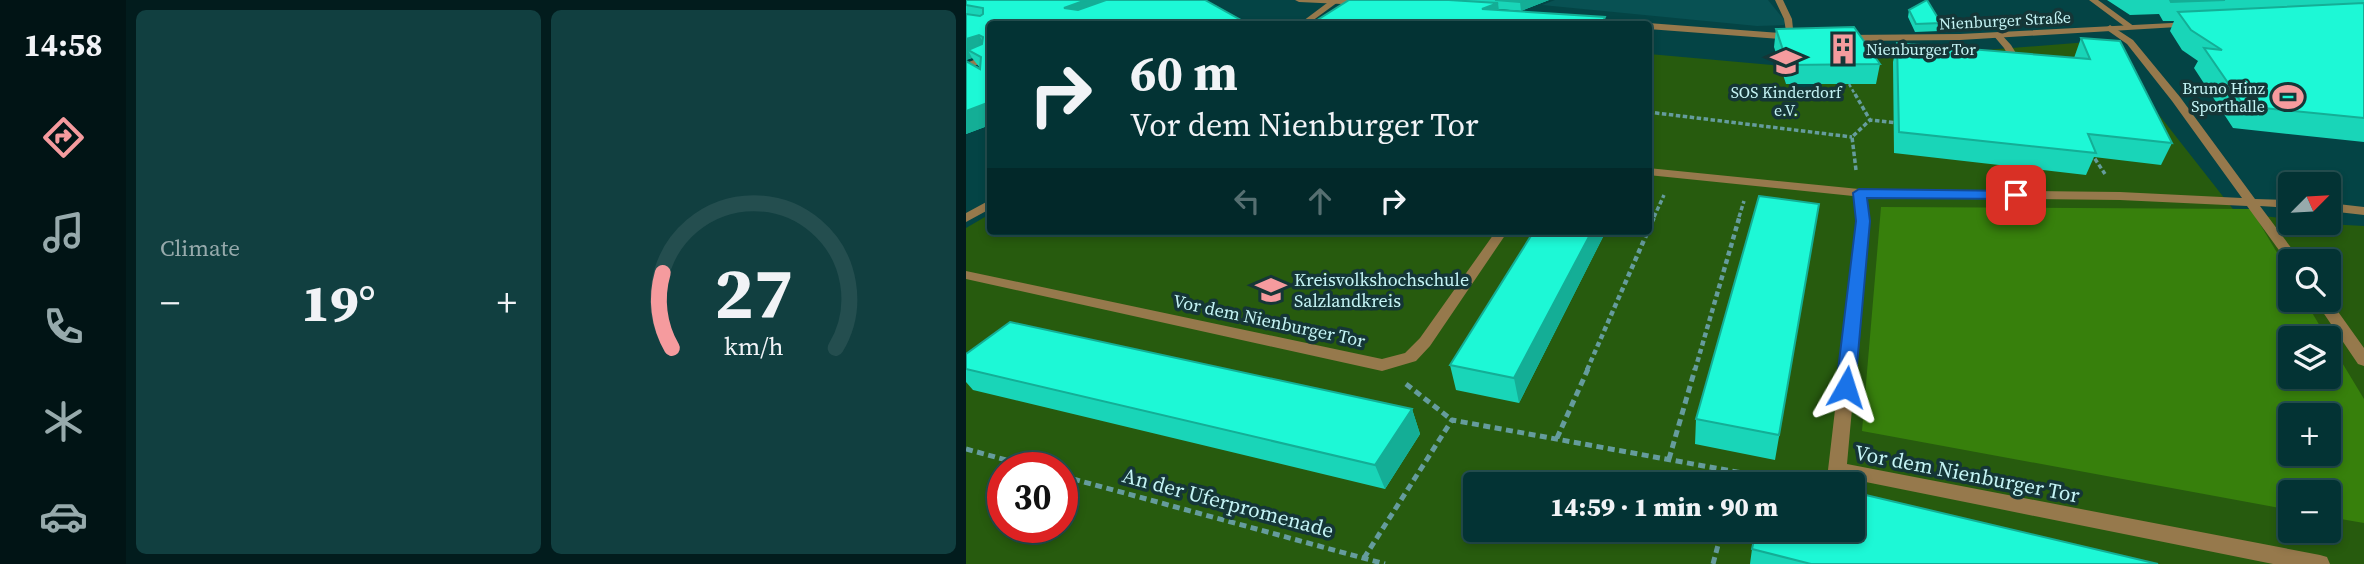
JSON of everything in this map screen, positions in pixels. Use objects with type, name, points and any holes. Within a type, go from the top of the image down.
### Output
[{"type":"street","points":[[1299,0],[1371,4]]},
{"type":"street","points":[[1779,0],[1788,19],[1791,37]]},
{"type":"street","points":[[2093,0],[2131,27]]},
{"type":"street","points":[[1307,21],[1334,2]]},
{"type":"street","points":[[1574,20],[1587,21]]},
{"type":"street","name":"Nienburger Straße","points":[[1836,38],[1900,42],[2197,24]]},
{"type":"street","points":[[1652,26],[1802,37]]},
{"type":"street","points":[[2110,28],[2133,45],[2286,249]]},
{"type":"street","points":[[1994,66],[2008,67],[2017,63],[1997,35]]},
{"type":"street","points":[[969,68],[987,59]]},
{"type":"street","points":[[1652,171],[1859,193],[2120,196],[2278,203]]},
{"type":"street","name":"Vor dem Nienburger Tor","points":[[1859,193],[1863,221],[1837,470],[2320,564]]},
{"type":"street","points":[[966,218],[987,206]]},
{"type":"street","points":[[2342,208],[2364,211]]},
{"type":"street","name":"Vor dem Nienburger Tor","points":[[966,275],[1382,365],[1410,357],[1425,342],[1499,235]]},
{"type":"street","points":[[2330,312],[2364,360]]},
{"type":"path","points":[[1842,72],[1870,120]]},
{"type":"path","points":[[1652,112],[1852,137]]},
{"type":"path","points":[[1852,137],[1870,120],[1910,124]]},
{"type":"path","points":[[1852,137],[1859,193]]},
{"type":"path","points":[[2091,153],[2120,196]]},
{"type":"path","points":[[1652,221],[1673,174]]},
{"type":"path","points":[[1669,459],[1749,182]]},
{"type":"path","points":[[1557,438],[1646,235]]},
{"type":"path","points":[[1382,365],[1452,420],[1737,472]]},
{"type":"path","points":[[1364,558],[1452,420]]},
{"type":"path","points":[[966,449],[987,455]]},
{"type":"path","name":"An der Uferpromenade","points":[[1078,480],[1385,564]]},
{"type":"path","points":[[1713,564],[1719,542]]},
{"type":"shaded area","points":[[1555,0],[1768,0],[1785,21],[1784,25],[1757,26],[1542,5]]},
{"type":"green space","points":[[2101,41],[2236,213],[2278,218],[2278,235],[2341,235],[2342,225],[2364,226],[2364,564],[966,564],[966,228],[987,216],[987,235],[1652,235],[1652,54],[1772,65],[1780,67],[1786,84],[1794,84],[1796,90],[1814,90],[1813,84],[1841,84],[1856,53],[1986,50]]},
{"type":"green space","points":[[1881,207],[2251,209],[2278,254],[2278,312],[2312,312],[2320,326],[2278,326],[2278,389],[2341,389],[2341,361],[2364,399],[2364,523],[2341,519],[2341,480],[2278,480],[2278,508],[1862,431]]},
{"type":"building","points":[[966,0],[1086,0],[1064,8],[1078,10],[1106,0],[1205,0],[1243,21],[987,21],[987,103],[966,111],[966,61],[980,69],[981,57],[968,50],[982,44],[983,37],[979,35],[966,39],[966,14],[980,16],[983,14],[983,8],[966,5]]},
{"type":"building","points":[[1349,0],[1498,3],[1482,9],[1605,17],[1603,21],[1316,21]]},
{"type":"building","points":[[1495,0],[1526,0],[1520,2]]},
{"type":"building","points":[[1927,0],[1941,23],[1916,24],[1909,10]]},
{"type":"building","points":[[2170,0],[2225,0],[2171,2]]},
{"type":"building","points":[[2364,3],[2364,118],[2244,106],[2204,48],[2222,50],[2191,30],[2178,12]]},
{"type":"building","points":[[1854,27],[1880,64],[1788,65],[1776,29]]},
{"type":"building","points":[[2081,38],[2120,41],[2172,143],[2088,134],[2096,153],[1899,132],[1897,43],[2090,59]]},
{"type":"building","points":[[1759,196],[1819,204],[1779,435],[1696,419]]},
{"type":"building","points":[[1531,235],[1590,235],[1514,378],[1450,365]]},
{"type":"building","points":[[1010,322],[1412,409],[1375,465],[966,369],[966,354]]},
{"type":"building","points":[[1865,495],[2158,564],[1811,564],[1752,549],[1753,542],[1865,542]]},
{"type":"place","name":"Nienburger Tor","points":[[1843,49]]},
{"type":"place","name":"SOS Kinderdorf e.V.","points":[[1786,62]]},
{"type":"place","name":"Bruno Hinz Sporthalle","points":[[2288,97]]},
{"type":"place","name":"Kreisvolkshochschule Salzlandkreis","points":[[1271,290]]},
{"type":"route","points":[[1846,387],[1863,221],[1859,193],[2016,195]]}]
